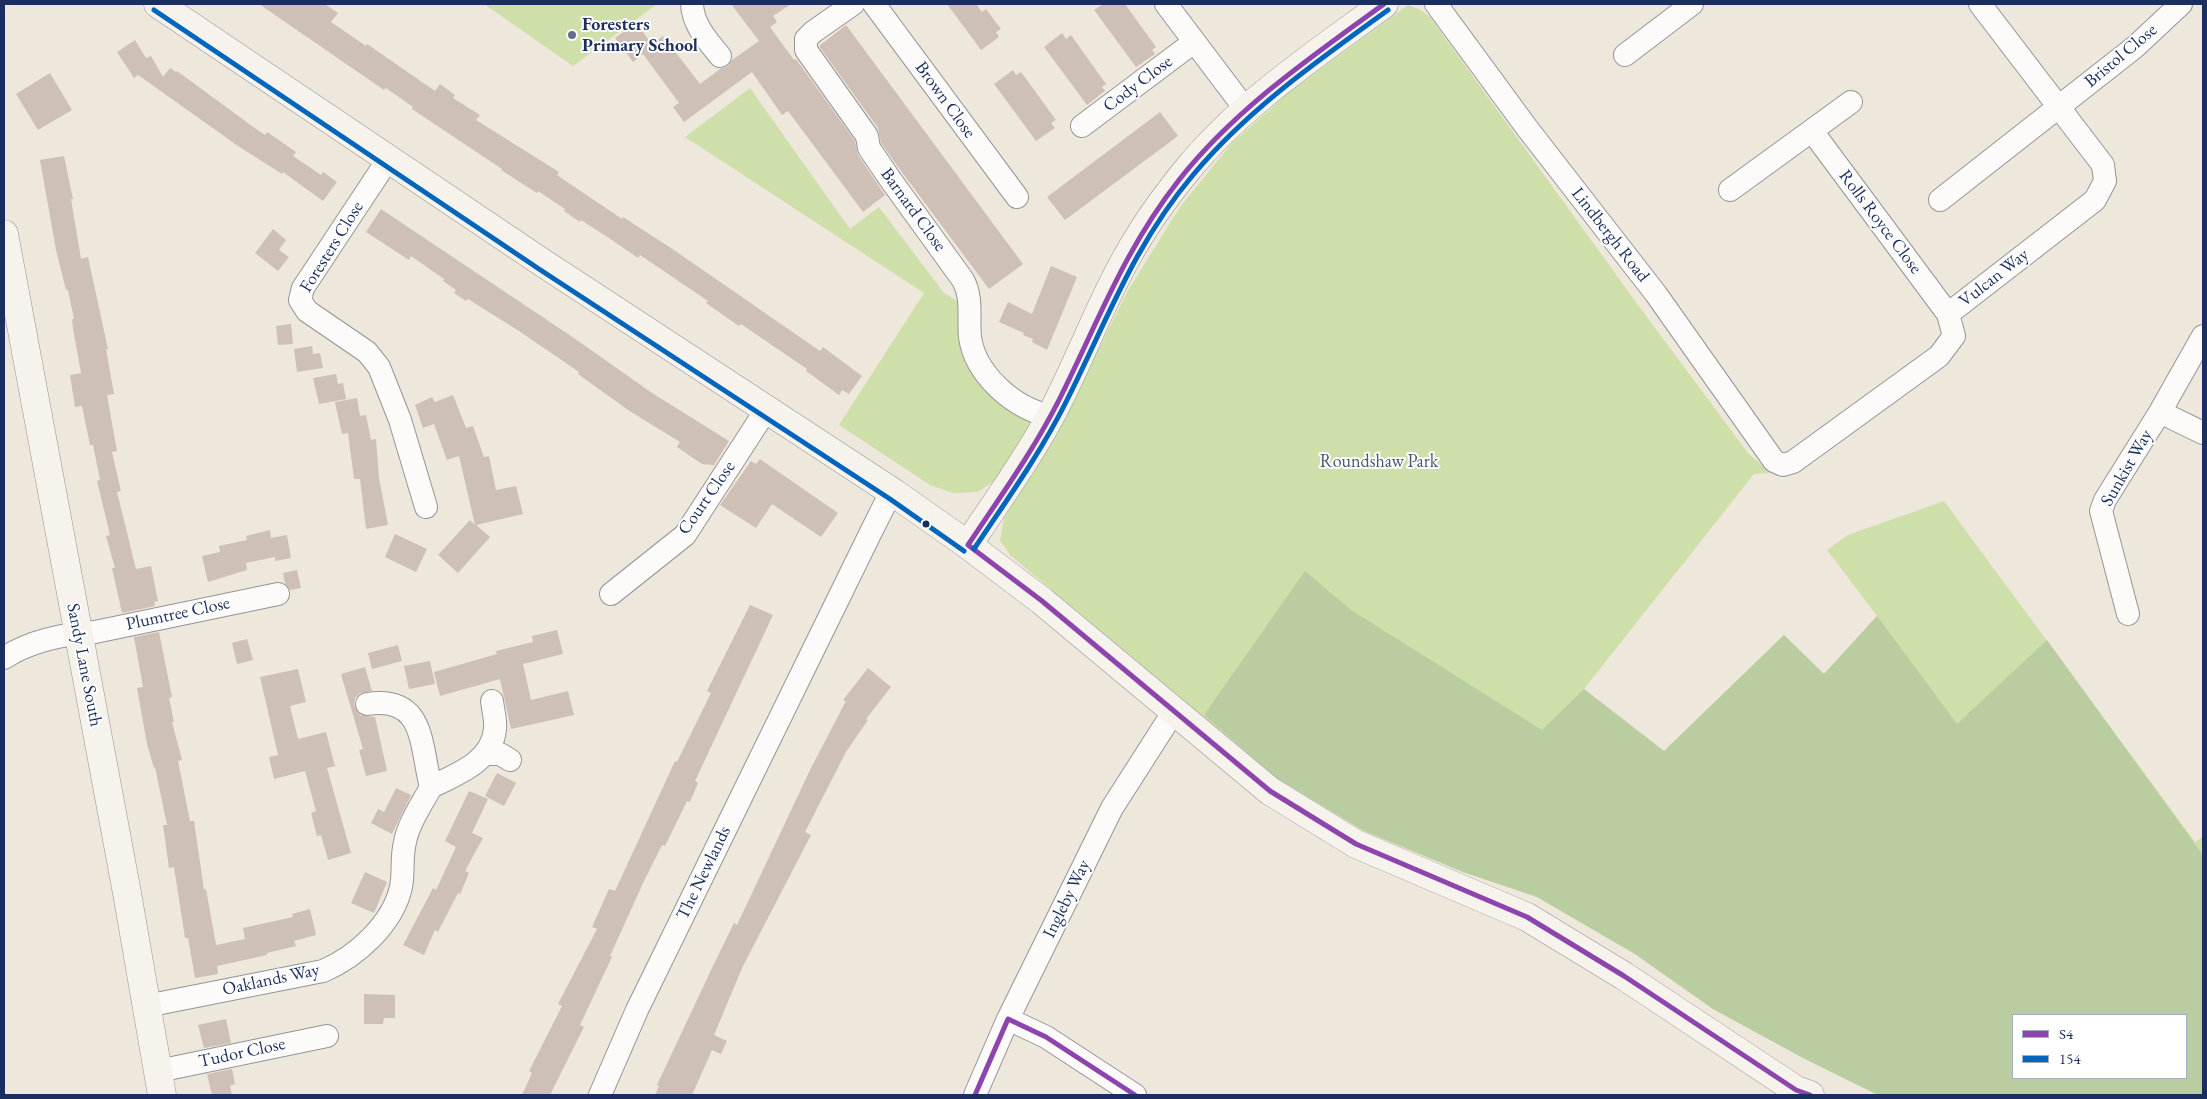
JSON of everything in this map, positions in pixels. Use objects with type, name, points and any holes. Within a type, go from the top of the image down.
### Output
[{"type":"main road","points":[[158,4],[543,263],[894,493],[968,544],[1042,601],[1270,791],[1356,844],[1527,917],[1624,976],[1796,1090],[1810,1095]]},
{"type":"main road","points":[[968,544],[1018,473],[1051,416],[1132,248],[1188,169],[1209,145],[1246,110],[1294,70],[1384,4]]},
{"type":"main road","name":"Sandy Lane South","points":[[4,234],[160,1083]]},
{"type":"street","points":[[692,4],[697,26],[720,56]]},
{"type":"street","name":"Barnard Close","points":[[853,4],[813,32],[806,39],[806,50],[867,136],[869,148],[890,179],[968,289],[972,348],[976,360],[984,372],[993,383],[1019,403],[1040,414],[1051,416]]},
{"type":"street","name":"Brown Close","points":[[874,4],[1017,197]]},
{"type":"street","points":[[1166,4],[1246,110]]},
{"type":"street","name":"Lindbergh Road","points":[[1436,4],[1527,128],[1656,294],[1774,461],[1783,465]]},
{"type":"street","points":[[1625,55],[1692,4]]},
{"type":"street","name":"Vulcan Way","points":[[1783,465],[1793,462],[1939,356],[1954,336],[1948,314],[2095,200],[2105,181],[2103,164],[1980,4]]},
{"type":"street","name":"Bristol Close","points":[[1940,200],[2061,107],[2135,47],[2180,4]]},
{"type":"street","name":"Cody Close","points":[[1082,126],[1194,42]]},
{"type":"street","points":[[1730,190],[1850,102]]},
{"type":"street","name":"Rolls Royce Close","points":[[1812,131],[1948,314]]},
{"type":"street","name":"Foresters Close","points":[[389,158],[303,288],[300,300],[307,312],[366,352],[379,368],[400,420],[426,507]]},
{"type":"street","name":"Sunkist Way","points":[[2128,614],[2101,511],[2105,500],[2160,412],[2203,336]]},
{"type":"street","name":"Court Close","points":[[611,594],[685,535],[766,410]]},
{"type":"street","name":"Sunkist Way","points":[[2160,412],[2203,433]]},
{"type":"street","name":"The Newlands","points":[[600,1095],[655,974],[870,534],[894,493]]},
{"type":"street","name":"Plumtree Close","points":[[4,658],[18,649],[78,633],[95,632],[278,594]]},
{"type":"street","points":[[367,704],[383,701],[393,703],[410,715],[418,727],[423,742],[426,771],[431,787],[467,770],[486,754],[494,738],[495,727],[492,701]]},
{"type":"street","name":"Ingleby Way","points":[[975,1095],[1008,1019],[1112,808],[1174,711]]},
{"type":"street","points":[[486,754],[500,754],[510,760]]},
{"type":"street","name":"Oaklands Way","points":[[146,1006],[313,973],[338,964],[363,944],[389,916],[397,901],[401,886],[404,843],[409,828],[431,787]]},
{"type":"street","points":[[1008,1019],[1021,1023],[1046,1037],[1135,1095]]},
{"type":"street","name":"Tudor Close","points":[[160,1083],[327,1036]]},
{"type":"green space","name":"Foresters Primary School","points":[[484,4],[657,4],[573,66]]},
{"type":"green space","name":"Roundshaw Park","points":[[1408,5],[1419,9],[1430,17],[1638,305],[1748,453],[1771,473],[1754,474],[1584,689],[1664,751],[1784,635],[1824,674],[1877,616],[1827,550],[1848,535],[1944,501],[2195,842],[2203,837],[2203,1095],[1876,1094],[1805,1059],[1713,1009],[1635,954],[1537,897],[1463,872],[1364,831],[1278,779],[1010,555],[1000,540],[1004,518],[1052,443],[1127,292],[1180,207],[1231,144],[1286,95]]},
{"type":"green space","points":[[750,88],[850,229],[879,207],[944,293],[959,302],[959,323],[1035,422],[996,480],[978,492],[953,493],[930,485],[839,425],[924,293],[685,137]]},
{"type":"green space","points":[[1305,571],[1351,610],[1542,730],[1584,689],[1664,751],[1784,635],[1824,674],[1877,616],[1957,724],[2047,640],[2203,855],[2203,1095],[1876,1094],[1805,1059],[1713,1009],[1635,954],[1537,897],[1463,872],[1364,831],[1278,779],[1204,715]]},
{"type":"building","points":[[259,4],[325,4],[338,13],[331,22],[366,46],[367,44],[435,91],[440,84],[455,95],[453,98],[480,115],[476,120],[559,172],[557,175],[622,219],[623,217],[671,248],[820,351],[823,347],[862,376],[849,394],[842,390],[839,395],[806,371],[807,369],[741,324],[739,326],[706,303],[708,301],[640,255],[638,258],[581,220],[580,222],[564,211],[565,209],[538,191],[537,193],[501,170],[412,109],[413,107],[386,88],[384,90]]},
{"type":"building","points":[[731,4],[791,4],[773,16],[777,22],[770,27],[794,60],[796,59],[855,141],[858,155],[885,195],[863,212],[788,111],[782,115],[752,72],[684,122],[673,107],[679,103],[643,54],[633,62],[615,38],[636,23],[652,44],[663,36],[700,84],[720,69],[728,66],[732,60],[759,41]]},
{"type":"building","points":[[947,4],[976,4],[982,12],[986,9],[1001,29],[996,32],[999,37],[981,50]]},
{"type":"building","points":[[1103,4],[1125,4],[1156,47],[1152,50],[1155,54],[1136,67],[1094,10]]},
{"type":"building","points":[[846,25],[1023,264],[989,289],[881,143],[878,128],[819,46]]},
{"type":"building","points":[[1062,33],[1066,39],[1071,35],[1106,84],[1102,87],[1105,91],[1087,105],[1044,47]]},
{"type":"building","points":[[135,40],[146,58],[151,56],[163,77],[170,68],[177,71],[265,135],[267,132],[296,152],[293,156],[321,175],[323,172],[337,182],[323,201],[283,172],[282,174],[238,146],[138,75],[134,78],[117,52]]},
{"type":"building","points":[[1013,70],[1016,75],[1021,72],[1056,120],[1051,123],[1055,128],[1036,141],[994,84]]},
{"type":"building","points":[[50,73],[72,110],[38,130],[16,94]]},
{"type":"building","points":[[1160,112],[1178,136],[1065,220],[1047,197]]},
{"type":"building","points":[[64,156],[73,199],[71,199],[81,259],[88,257],[108,349],[106,349],[114,394],[107,395],[117,451],[112,452],[121,491],[117,492],[136,569],[151,566],[158,601],[154,602],[155,606],[122,613],[112,568],[115,568],[106,536],[110,535],[97,481],[100,480],[93,445],[90,445],[82,406],[75,407],[70,375],[81,373],[73,329],[72,319],[74,319],[68,290],[66,290],[56,250],[40,160]]},
{"type":"building","points":[[381,209],[574,338],[652,393],[729,441],[714,465],[702,464],[677,447],[680,442],[628,410],[578,374],[579,372],[519,331],[468,299],[466,301],[454,293],[456,290],[443,281],[444,279],[411,256],[409,260],[366,232]]},
{"type":"building","points":[[273,229],[286,240],[279,250],[289,257],[278,271],[255,253]]},
{"type":"building","points":[[1051,266],[1077,277],[1047,350],[1032,342],[1033,339],[1023,335],[1024,333],[999,322],[1008,302],[1032,314]]},
{"type":"building","points":[[291,324],[293,344],[278,345],[276,326]]},
{"type":"building","points":[[312,346],[313,354],[320,353],[323,368],[297,372],[294,349]]},
{"type":"building","points":[[336,374],[338,384],[343,383],[346,399],[319,404],[313,378]]},
{"type":"building","points":[[453,395],[466,428],[473,426],[484,457],[489,456],[496,490],[516,486],[523,514],[476,525],[490,537],[458,573],[438,555],[470,520],[475,525],[459,456],[447,460],[434,424],[423,428],[415,405],[432,397],[435,402]]},
{"type":"building","points":[[357,398],[360,416],[366,415],[371,440],[376,439],[379,478],[388,525],[366,529],[360,479],[354,479],[348,433],[342,434],[335,402]]},
{"type":"building","points":[[760,459],[838,513],[821,537],[772,504],[756,528],[720,505],[751,461],[756,464]]},
{"type":"building","points":[[270,530],[271,538],[287,535],[291,558],[275,561],[275,557],[246,563],[247,570],[208,582],[202,556],[220,552],[219,546],[247,540],[246,536]]},
{"type":"building","points":[[395,534],[427,549],[416,572],[385,557]]},
{"type":"building","points":[[297,570],[301,588],[290,590],[285,584],[283,573]]},
{"type":"building","points":[[750,605],[773,615],[695,781],[698,783],[690,802],[687,801],[665,846],[662,845],[644,881],[610,956],[612,957],[580,1025],[584,1027],[550,1095],[522,1095],[532,1073],[529,1071],[562,1006],[558,1004],[597,929],[592,927],[609,889],[615,891],[675,761],[677,762],[711,693],[707,691]]},
{"type":"building","points":[[557,630],[563,654],[523,664],[531,700],[568,691],[574,715],[511,729],[500,679],[440,696],[434,672],[497,654],[496,651],[533,642],[532,636]]},
{"type":"building","points":[[159,632],[172,697],[169,698],[174,722],[172,722],[182,760],[178,761],[190,821],[194,821],[204,890],[206,889],[216,945],[245,939],[243,928],[293,917],[292,914],[310,909],[316,935],[294,941],[296,946],[267,953],[267,955],[217,966],[218,974],[195,978],[188,938],[185,938],[174,867],[169,868],[163,825],[167,825],[155,767],[147,744],[137,688],[143,687],[134,637]]},
{"type":"building","points":[[247,639],[253,660],[237,664],[232,643]]},
{"type":"building","points":[[398,645],[402,661],[372,669],[368,653]]},
{"type":"building","points":[[430,661],[435,684],[409,689],[404,666]]},
{"type":"building","points":[[365,667],[372,691],[360,693],[355,698],[354,705],[360,715],[375,717],[387,771],[366,776],[359,750],[363,749],[341,674]]},
{"type":"building","points":[[868,668],[891,687],[866,719],[868,720],[846,752],[805,832],[811,835],[743,966],[714,1035],[727,1041],[721,1054],[712,1050],[692,1095],[655,1095],[659,1086],[657,1085],[712,968],[734,923],[737,925],[811,768],[846,701],[843,700]]},
{"type":"building","points":[[298,669],[306,702],[290,706],[298,739],[326,732],[335,766],[327,768],[351,853],[328,860],[321,835],[317,836],[311,813],[316,811],[305,771],[274,779],[269,757],[278,755],[260,677]]},
{"type":"building","points":[[497,773],[516,783],[504,806],[485,796]]},
{"type":"building","points":[[396,788],[411,795],[392,834],[371,823],[378,809],[384,812]]},
{"type":"building","points":[[469,791],[488,799],[472,833],[483,838],[465,871],[469,873],[460,894],[458,893],[438,932],[435,930],[424,955],[403,945],[433,888],[436,890],[456,847],[445,841]]},
{"type":"building","points":[[365,872],[387,882],[374,913],[351,903]]},
{"type":"building","points":[[364,994],[395,995],[395,1018],[384,1018],[383,1024],[364,1024]]},
{"type":"building","points":[[226,1019],[231,1043],[204,1048],[198,1025]]},
{"type":"building","points":[[232,1069],[235,1084],[230,1086],[232,1095],[212,1095],[207,1074]]},
{"type":"transit line","name":"S4","points":[[968,545],[1039,436],[1060,398],[1127,259],[1160,206],[1179,180],[1224,130],[1249,107],[1302,64],[1384,4]]},
{"type":"transit line","name":"154","points":[[154,10],[539,269],[890,499],[964,551]]},
{"type":"transit line","name":"154","points":[[974,549],[1045,440],[1066,402],[1122,285],[1137,257],[1172,202],[1214,151],[1237,128],[1285,86],[1388,10]]},
{"type":"transit line","name":"S4","points":[[968,545],[1042,601],[1270,791],[1356,844],[1527,917],[1624,976],[1796,1090],[1810,1095]]},
{"type":"transit line","name":"S4","points":[[1008,1019],[1046,1037],[1135,1095]]},
{"type":"transit line","name":"S4","points":[[975,1095],[1008,1019]]},
{"type":"place","name":"Foresters Primary School","points":[[572,35]]}]
